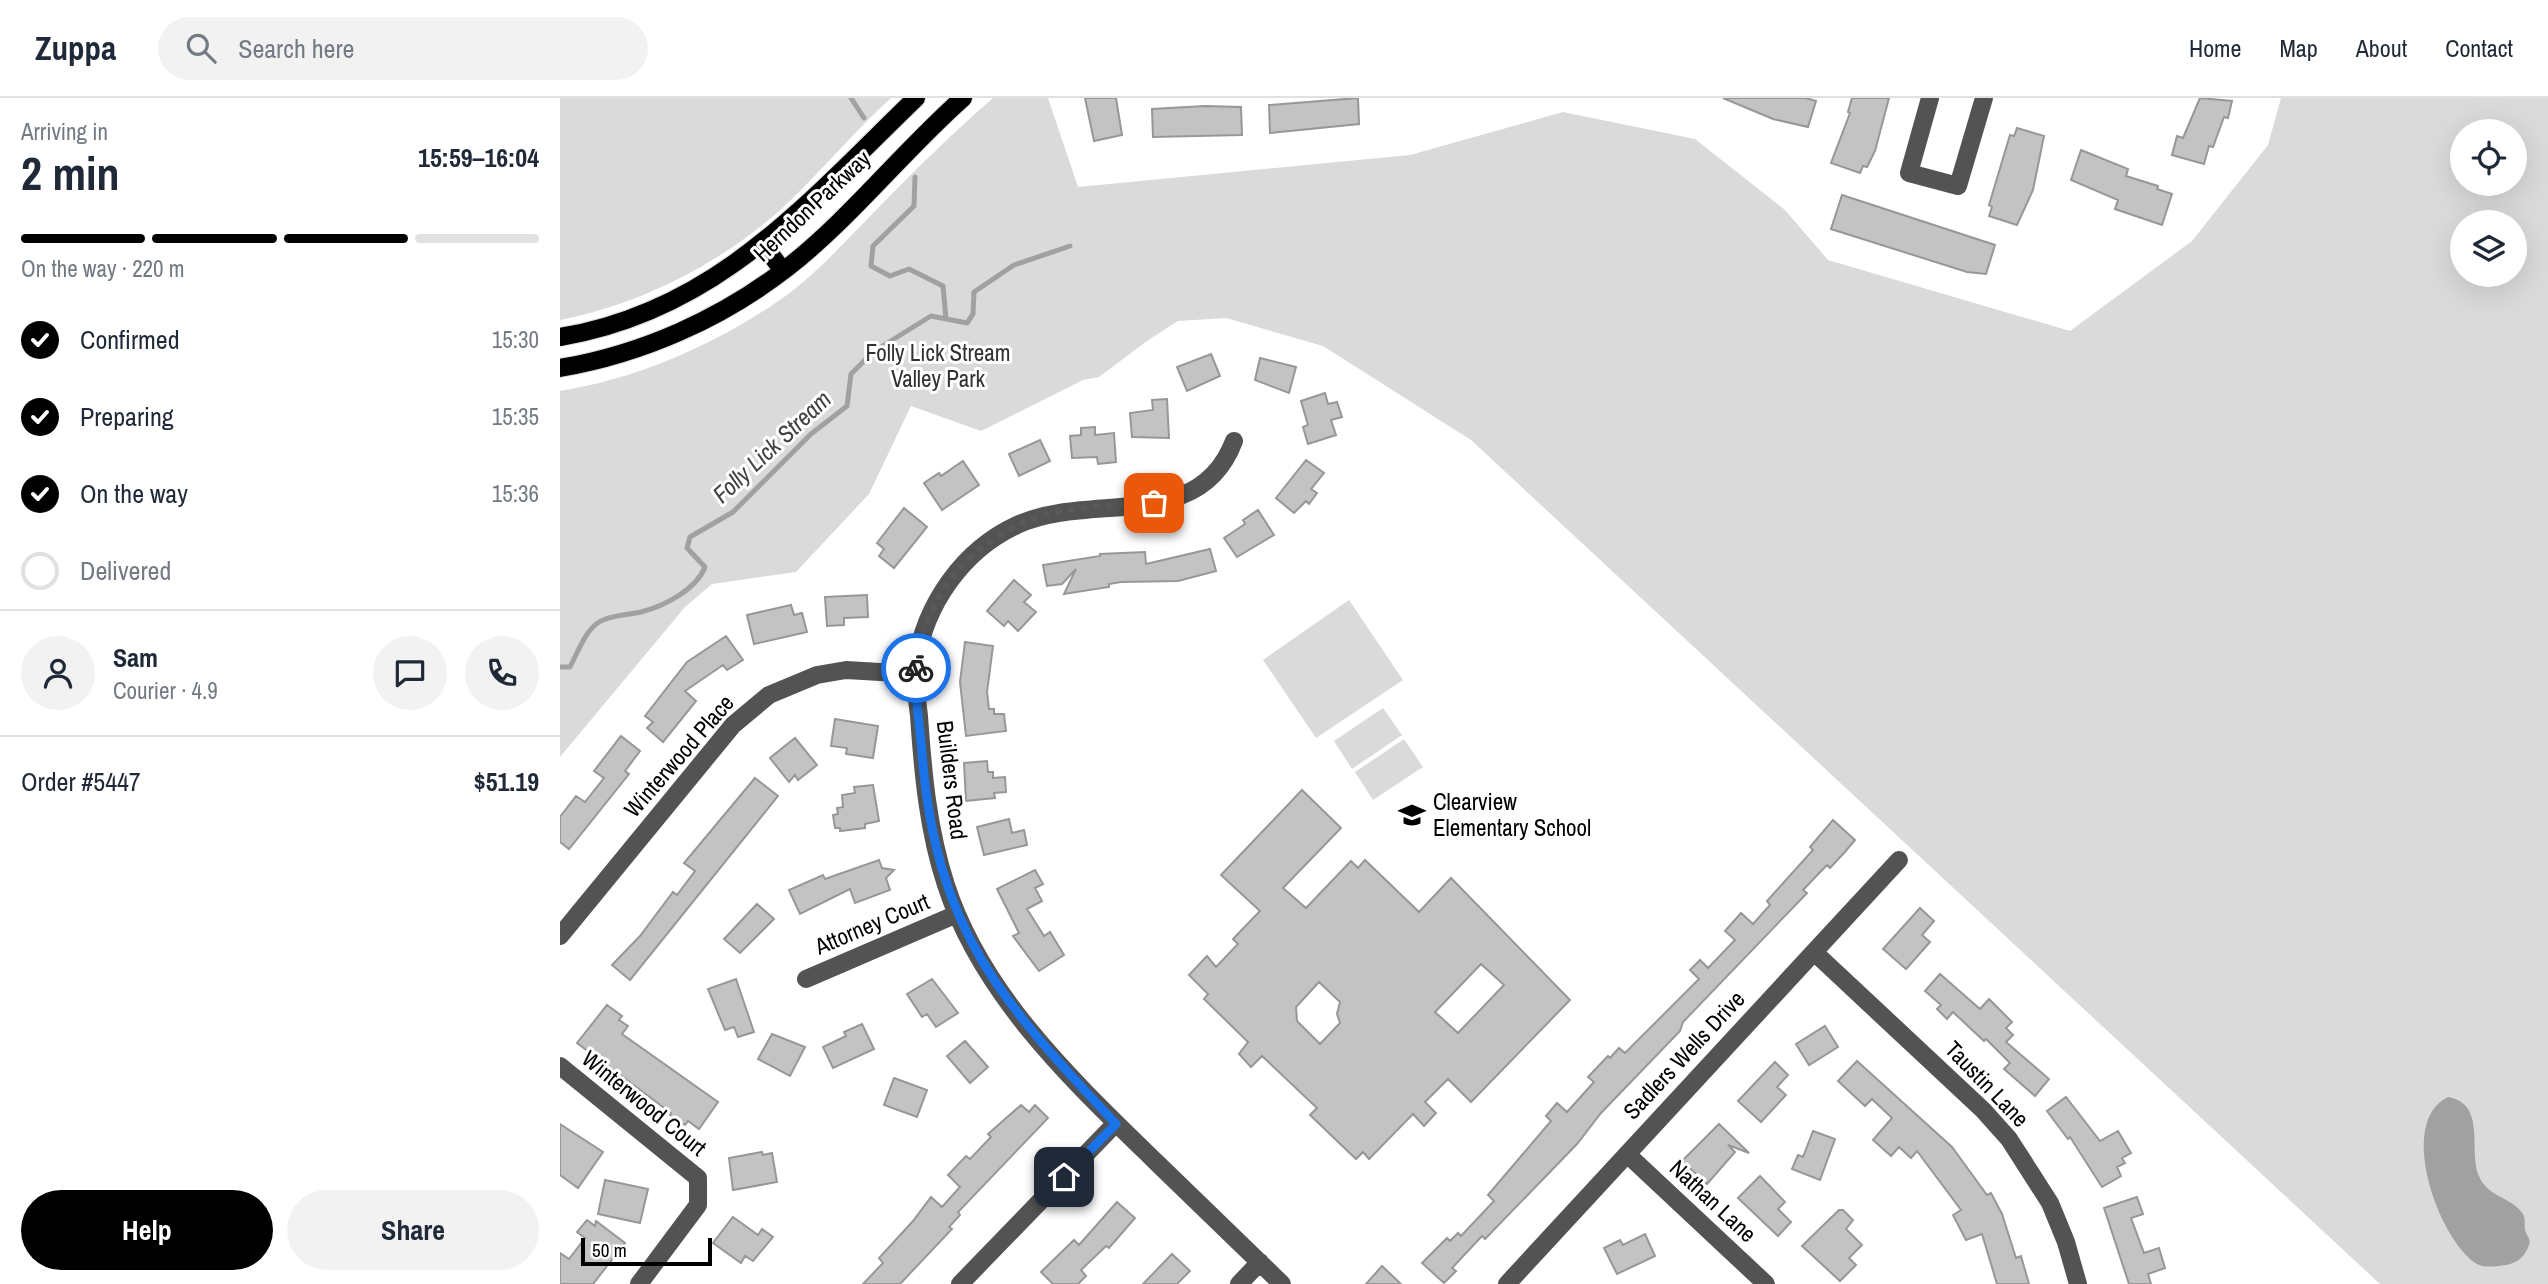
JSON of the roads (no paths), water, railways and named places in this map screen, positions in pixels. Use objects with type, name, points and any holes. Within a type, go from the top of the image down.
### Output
[{"type":"main road","name":"Herndon Parkway","points":[[560,337],[603,328],[655,309],[723,274],[798,214],[916,98]]},
{"type":"main road","name":"Herndon Parkway","points":[[560,369],[616,356],[675,335],[733,304],[783,271],[834,226],[963,98]]},
{"type":"main road","points":[[763,244],[783,271]]},
{"type":"street","points":[[1930,98],[1909,173],[1958,186],[1984,98]]},
{"type":"street","name":"Builders Road","points":[[1234,441],[1218,473],[1204,486],[1186,496],[1154,503],[1049,514],[1011,528],[980,548],[953,577],[932,609],[922,636],[915,674],[926,799],[934,843],[957,914],[975,951],[998,989],[1036,1038],[1116,1124],[1282,1284]]},
{"type":"street","name":"Winterwood Place","points":[[560,936],[733,725],[769,695],[817,675],[846,670],[915,674]]},
{"type":"street","name":"Sadlers Wells Drive","points":[[1507,1284],[1899,860]]},
{"type":"street","name":"Attorney Court","points":[[806,979],[957,914]]},
{"type":"street","name":"Taustin Lane","points":[[1814,952],[1983,1110],[2009,1139],[2050,1203],[2066,1242],[2078,1284]]},
{"type":"street","name":"Winterwood Court","points":[[560,1066],[698,1178],[698,1205],[639,1284]]},
{"type":"street","points":[[960,1284],[1116,1124]]},
{"type":"street","name":"Nathan Lane","points":[[1627,1154],[1766,1284]]},
{"type":"street","points":[[1239,1284],[1260,1262]]},
{"type":"waterway","points":[[851,98],[864,118]]},
{"type":"waterway","points":[[915,177],[914,206],[873,246],[871,266],[890,276],[909,269],[943,286],[946,319]]},
{"type":"waterway","name":"Folly Lick Stream","points":[[560,667],[570,667],[586,636],[599,622],[659,606],[694,583],[705,567],[687,548],[690,537],[733,512],[811,434],[847,406],[851,374],[873,352],[931,316],[967,323],[973,314],[974,292],[1014,265],[1070,246]]},
{"type":"place","name":"Clearview Elementary School","points":[[1412,815]]},
{"type":"park label","name":"Folly Lick Stream Valley Park","points":[[938,366]]}]
